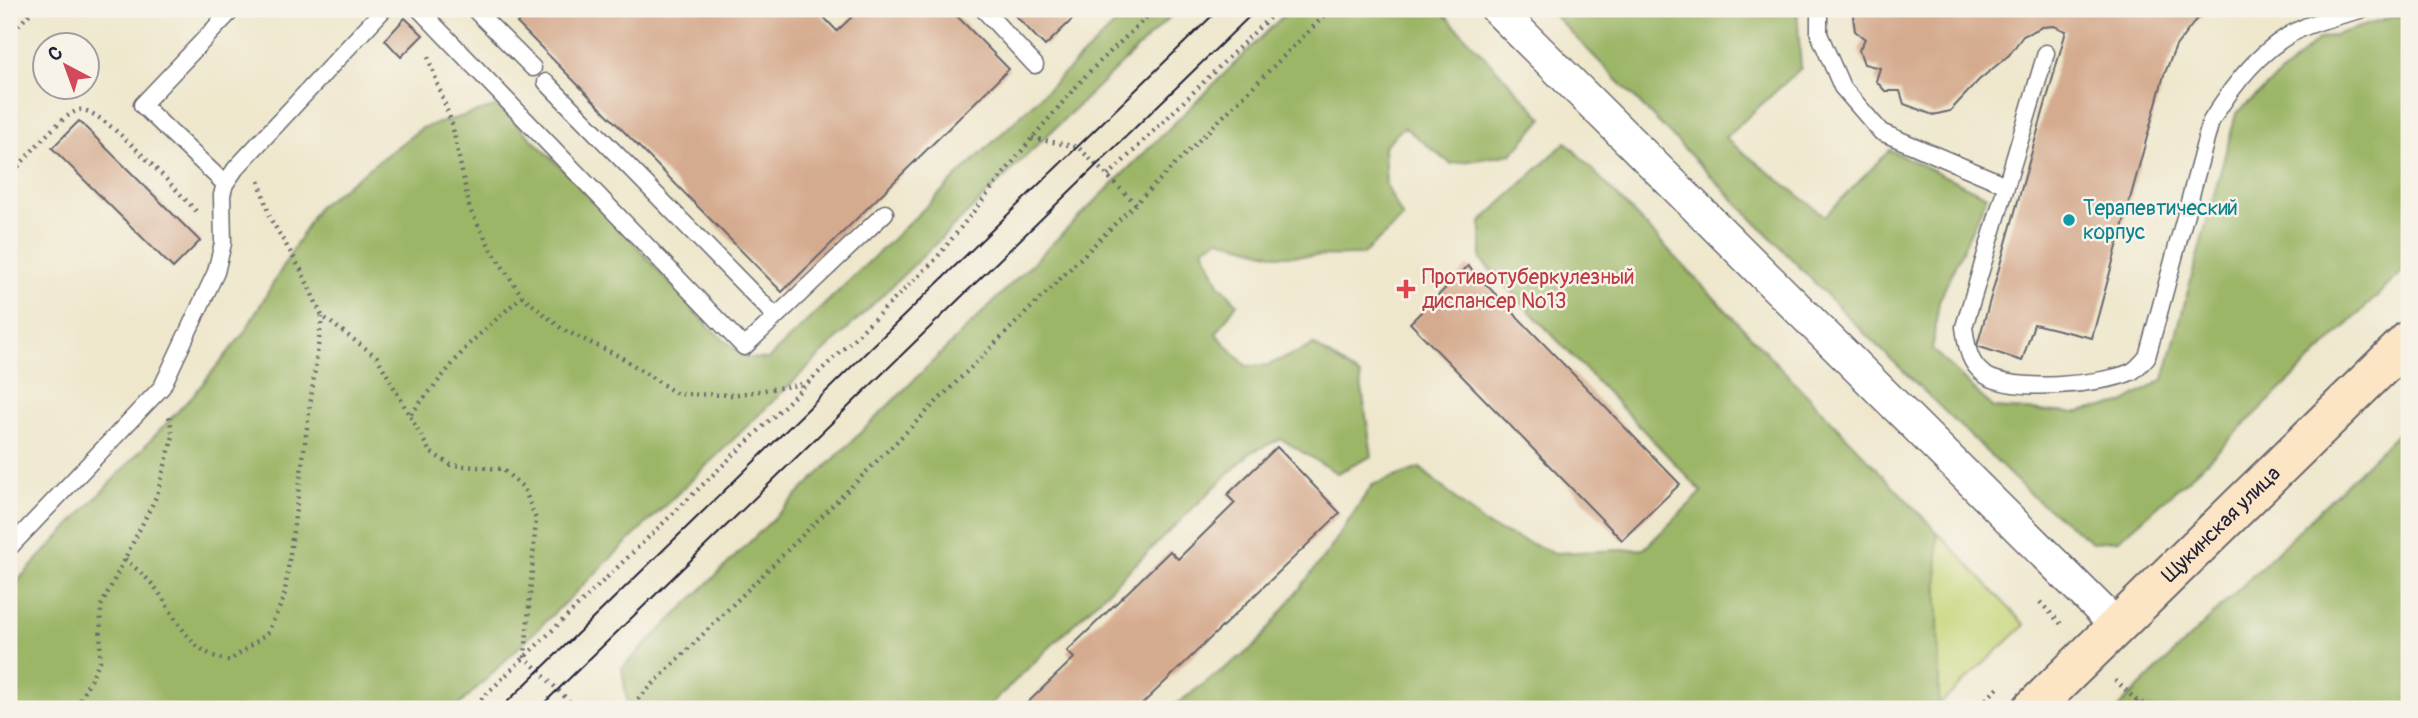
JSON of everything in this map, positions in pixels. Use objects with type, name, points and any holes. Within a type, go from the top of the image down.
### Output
[{"type":"main road","name":"Щукинская улица","points":[[2032,709],[2409,340]]},
{"type":"street","points":[[1497,9],[2117,626]]},
{"type":"lane","points":[[225,184],[142,105],[233,9]]},
{"type":"lane","points":[[9,548],[162,387],[216,272],[223,243],[225,184],[259,143],[384,9]]},
{"type":"lane","points":[[419,9],[744,347],[885,213]]},
{"type":"lane","points":[[474,9],[533,68]]},
{"type":"lane","points":[[983,9],[1035,65]]},
{"type":"lane","points":[[1819,9],[1819,34],[1842,87],[1881,132],[2006,185]]},
{"type":"lane","points":[[2046,53],[1964,327],[1968,355],[1985,375],[2012,386],[2098,379],[2132,371],[2147,357],[2211,121],[2229,90],[2272,46],[2305,27],[2364,9]]},
{"type":"lane","points":[[546,82],[775,316]]},
{"type":"path","points":[[9,36],[34,9]]},
{"type":"path","points":[[471,709],[935,260],[1031,138],[1087,74],[1155,9]]},
{"type":"path","points":[[1108,176],[1278,9]]},
{"type":"path","points":[[628,709],[1331,9]]},
{"type":"path","points":[[436,27],[427,49],[428,62],[452,124],[470,209],[492,251],[522,296],[562,329],[621,357],[677,394],[733,395],[804,384]]},
{"type":"path","points":[[9,177],[60,124],[76,111],[86,109],[98,115],[155,168],[201,217]]},
{"type":"path","points":[[1031,138],[1077,147],[1136,204]]},
{"type":"path","points":[[259,143],[259,188],[266,208],[302,270],[322,316],[377,357],[430,452],[451,465],[502,469],[524,488],[536,519],[525,657],[577,709]]},
{"type":"path","points":[[411,414],[469,344],[522,296]]},
{"type":"path","points":[[125,559],[155,587],[190,640],[209,657],[229,661],[267,634],[284,598],[322,316]]},
{"type":"path","points":[[71,709],[79,702],[100,661],[101,606],[157,495],[173,436],[162,387]]},
{"type":"path","points":[[2133,709],[2137,701]]},
{"type":"path","points":[[2137,701],[2140,709]]},
{"type":"path","points":[[2137,701],[2154,709]]},
{"type":"green space","points":[[1131,9],[1178,9],[455,709],[9,709],[9,590],[195,393],[244,333],[318,207],[422,128],[498,106],[602,207],[710,328],[747,358],[768,359]]},
{"type":"green space","points":[[1290,9],[1439,9],[1543,118],[1512,154],[1451,164],[1404,127],[1384,146],[1386,185],[1403,218],[1362,255],[1280,256],[1219,239],[1203,248],[1219,284],[1237,303],[1216,334],[1246,366],[1268,365],[1314,345],[1360,376],[1372,456],[1337,473],[1281,439],[1251,452],[986,709],[628,709],[622,668]]},
{"type":"green space","points":[[1548,9],[1797,9],[1801,68],[1725,138],[1825,216],[1890,150],[1987,196],[1939,301],[1932,349],[1993,408],[2073,413],[2123,403],[2164,379],[2236,114],[2318,40],[2409,12],[2409,265],[2196,472],[2119,540],[2092,542],[2032,496],[1856,325]]},
{"type":"green space","points":[[1566,142],[1937,532],[1939,705],[1935,709],[1170,709],[1256,645],[1330,549],[1372,485],[1420,468],[1487,526],[1555,553],[1644,549],[1702,492],[1481,260],[1481,222]]},
{"type":"green space","points":[[2409,422],[2409,709],[2117,709]]},
{"type":"green space","points":[[1937,532],[2025,625],[1939,705]]},
{"type":"building","points":[[532,9],[818,9],[837,31],[860,9],[950,9],[1009,69],[782,292],[517,23]]},
{"type":"building","points":[[1009,9],[1083,9],[1045,46]]},
{"type":"building","name":"Терапевтический корпус","points":[[1860,9],[2211,9],[2196,20],[2176,46],[2164,75],[2092,338],[2034,324],[2022,361],[1977,346],[2066,31],[2054,26],[2042,27],[2023,36],[2009,55],[1979,80],[1950,111],[1933,115],[1904,104],[1900,91],[1885,91],[1876,81],[1880,68],[1864,64],[1859,50],[1865,39],[1855,31],[1853,16]]},
{"type":"building","points":[[405,18],[423,35],[401,57],[385,40]]},
{"type":"building","points":[[79,121],[200,241],[173,268],[52,148]]},
{"type":"building","points":[[1468,266],[1680,484],[1622,540],[1410,323]]},
{"type":"building","points":[[1277,447],[1340,513],[1137,709],[1021,709],[1074,658],[1067,651],[1170,551],[1178,559],[1235,503],[1227,495]]},
{"type":"tram line","points":[[500,709],[1219,9]]},
{"type":"tram line","points":[[538,709],[1257,9]]},
{"type":"railway","points":[[9,16],[15,9]]},
{"type":"place","name":"Терапевтический корпус","points":[[2069,220]]},
{"type":"place","name":"Противотуберкулезный диспансер №13","points":[[1406,289]]}]
